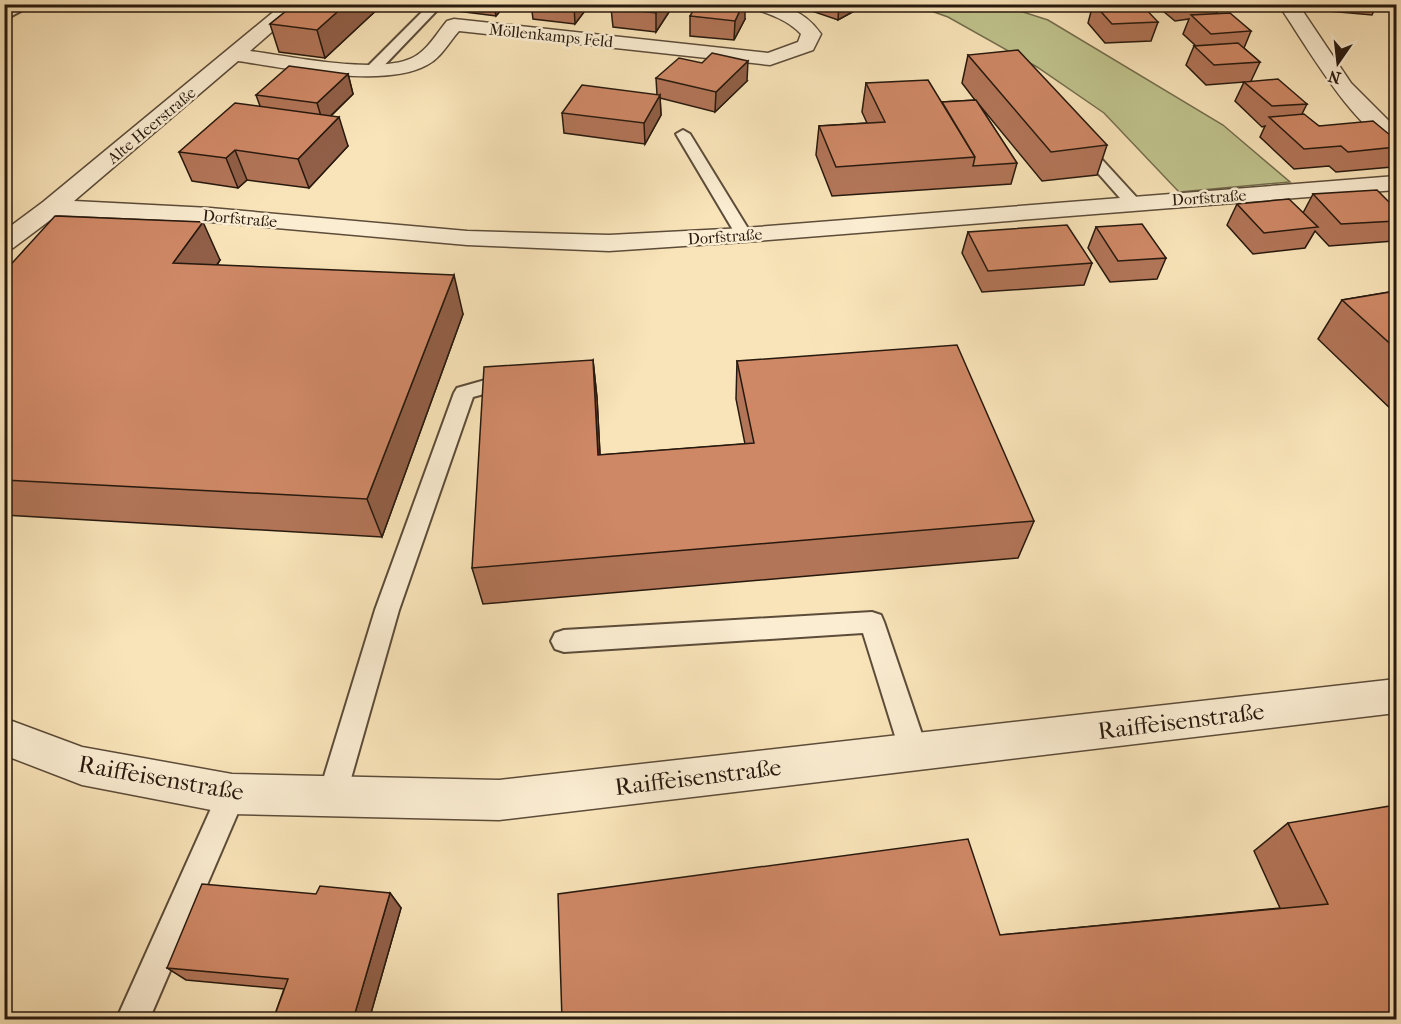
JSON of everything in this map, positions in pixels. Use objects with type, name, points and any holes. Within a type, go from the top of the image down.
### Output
[{"type":"street","name":"Alte Heerstraße","points":[[4,243],[52,207],[295,4]]},
{"type":"street","name":"Möllenkamps Feld","points":[[235,55],[372,71],[396,70],[420,61],[454,25],[770,59],[806,46],[811,33],[806,26],[787,14],[758,4]]},
{"type":"street","points":[[1287,4],[1299,17],[1330,68],[1367,116],[1396,138]]},
{"type":"street","name":"Dorfstraße","points":[[52,207],[96,218],[210,215],[467,238],[609,243],[744,235],[1396,183]]},
{"type":"street","name":"Raiffeisenstraße","points":[[4,736],[82,766],[232,794],[499,800],[1396,696]]},
{"type":"lane","points":[[4,16],[17,8],[18,4]]},
{"type":"lane","points":[[372,71],[437,4]]},
{"type":"lane","points":[[1067,129],[1133,203]]},
{"type":"lane","points":[[683,134],[744,235]]},
{"type":"lane","points":[[332,796],[387,610],[464,393],[536,372]]},
{"type":"lane","points":[[564,641],[872,622],[914,752]]},
{"type":"lane","points":[[132,1020],[232,794]]},
{"type":"green space","points":[[914,5],[1001,5],[1048,20],[1223,125],[1290,182],[1179,192],[1104,113],[1037,67],[948,17]]},
{"type":"building","points":[[295,4],[346,4],[317,30],[270,24]]},
{"type":"building","points":[[614,4],[661,4],[656,13],[611,8]]},
{"type":"building","points":[[697,4],[743,4],[735,21],[690,16]]},
{"type":"building","points":[[1094,4],[1141,4],[1158,22],[1112,24]]},
{"type":"building","points":[[1230,13],[1251,31],[1211,34],[1191,15]]},
{"type":"building","points":[[1238,43],[1260,62],[1214,65],[1194,46]]},
{"type":"building","points":[[1018,50],[1107,145],[1051,152],[968,55]]},
{"type":"building","points":[[712,53],[748,61],[716,92],[656,78],[679,58],[702,63]]},
{"type":"building","points":[[289,66],[348,74],[317,103],[256,95]]},
{"type":"building","points":[[1278,79],[1307,104],[1272,106],[1244,82]]},
{"type":"building","points":[[928,80],[975,157],[836,167],[819,126],[885,122],[866,83]]},
{"type":"building","points":[[582,85],[660,95],[644,123],[562,113]]},
{"type":"building","points":[[976,100],[1017,163],[973,166],[975,157],[942,102]]},
{"type":"building","points":[[235,103],[339,117],[298,159],[235,150],[226,158],[179,152]]},
{"type":"building","points":[[1304,114],[1319,126],[1373,121],[1396,140],[1396,147],[1348,152],[1341,146],[1304,149],[1269,117]]},
{"type":"building","points":[[1377,190],[1396,209],[1396,221],[1341,224],[1313,194]]},
{"type":"building","points":[[1289,199],[1318,227],[1264,233],[1237,204]]},
{"type":"building","points":[[55,216],[203,222],[173,263],[454,275],[367,499],[4,480],[4,272]]},
{"type":"building","points":[[1142,224],[1166,258],[1118,261],[1096,227]]},
{"type":"building","points":[[1067,225],[1092,263],[988,271],[968,232]]},
{"type":"building","points":[[1396,291],[1396,349],[1342,300]]},
{"type":"building","points":[[957,345],[1034,521],[472,568],[484,367],[593,360],[598,455],[754,443],[737,361]]},
{"type":"building","points":[[1396,805],[1396,1020],[562,1020],[558,894],[968,839],[1000,935],[1328,904],[1288,823]]},
{"type":"building","points":[[202,884],[316,894],[320,886],[390,893],[353,1020],[273,1020],[288,979],[167,968]]}]
